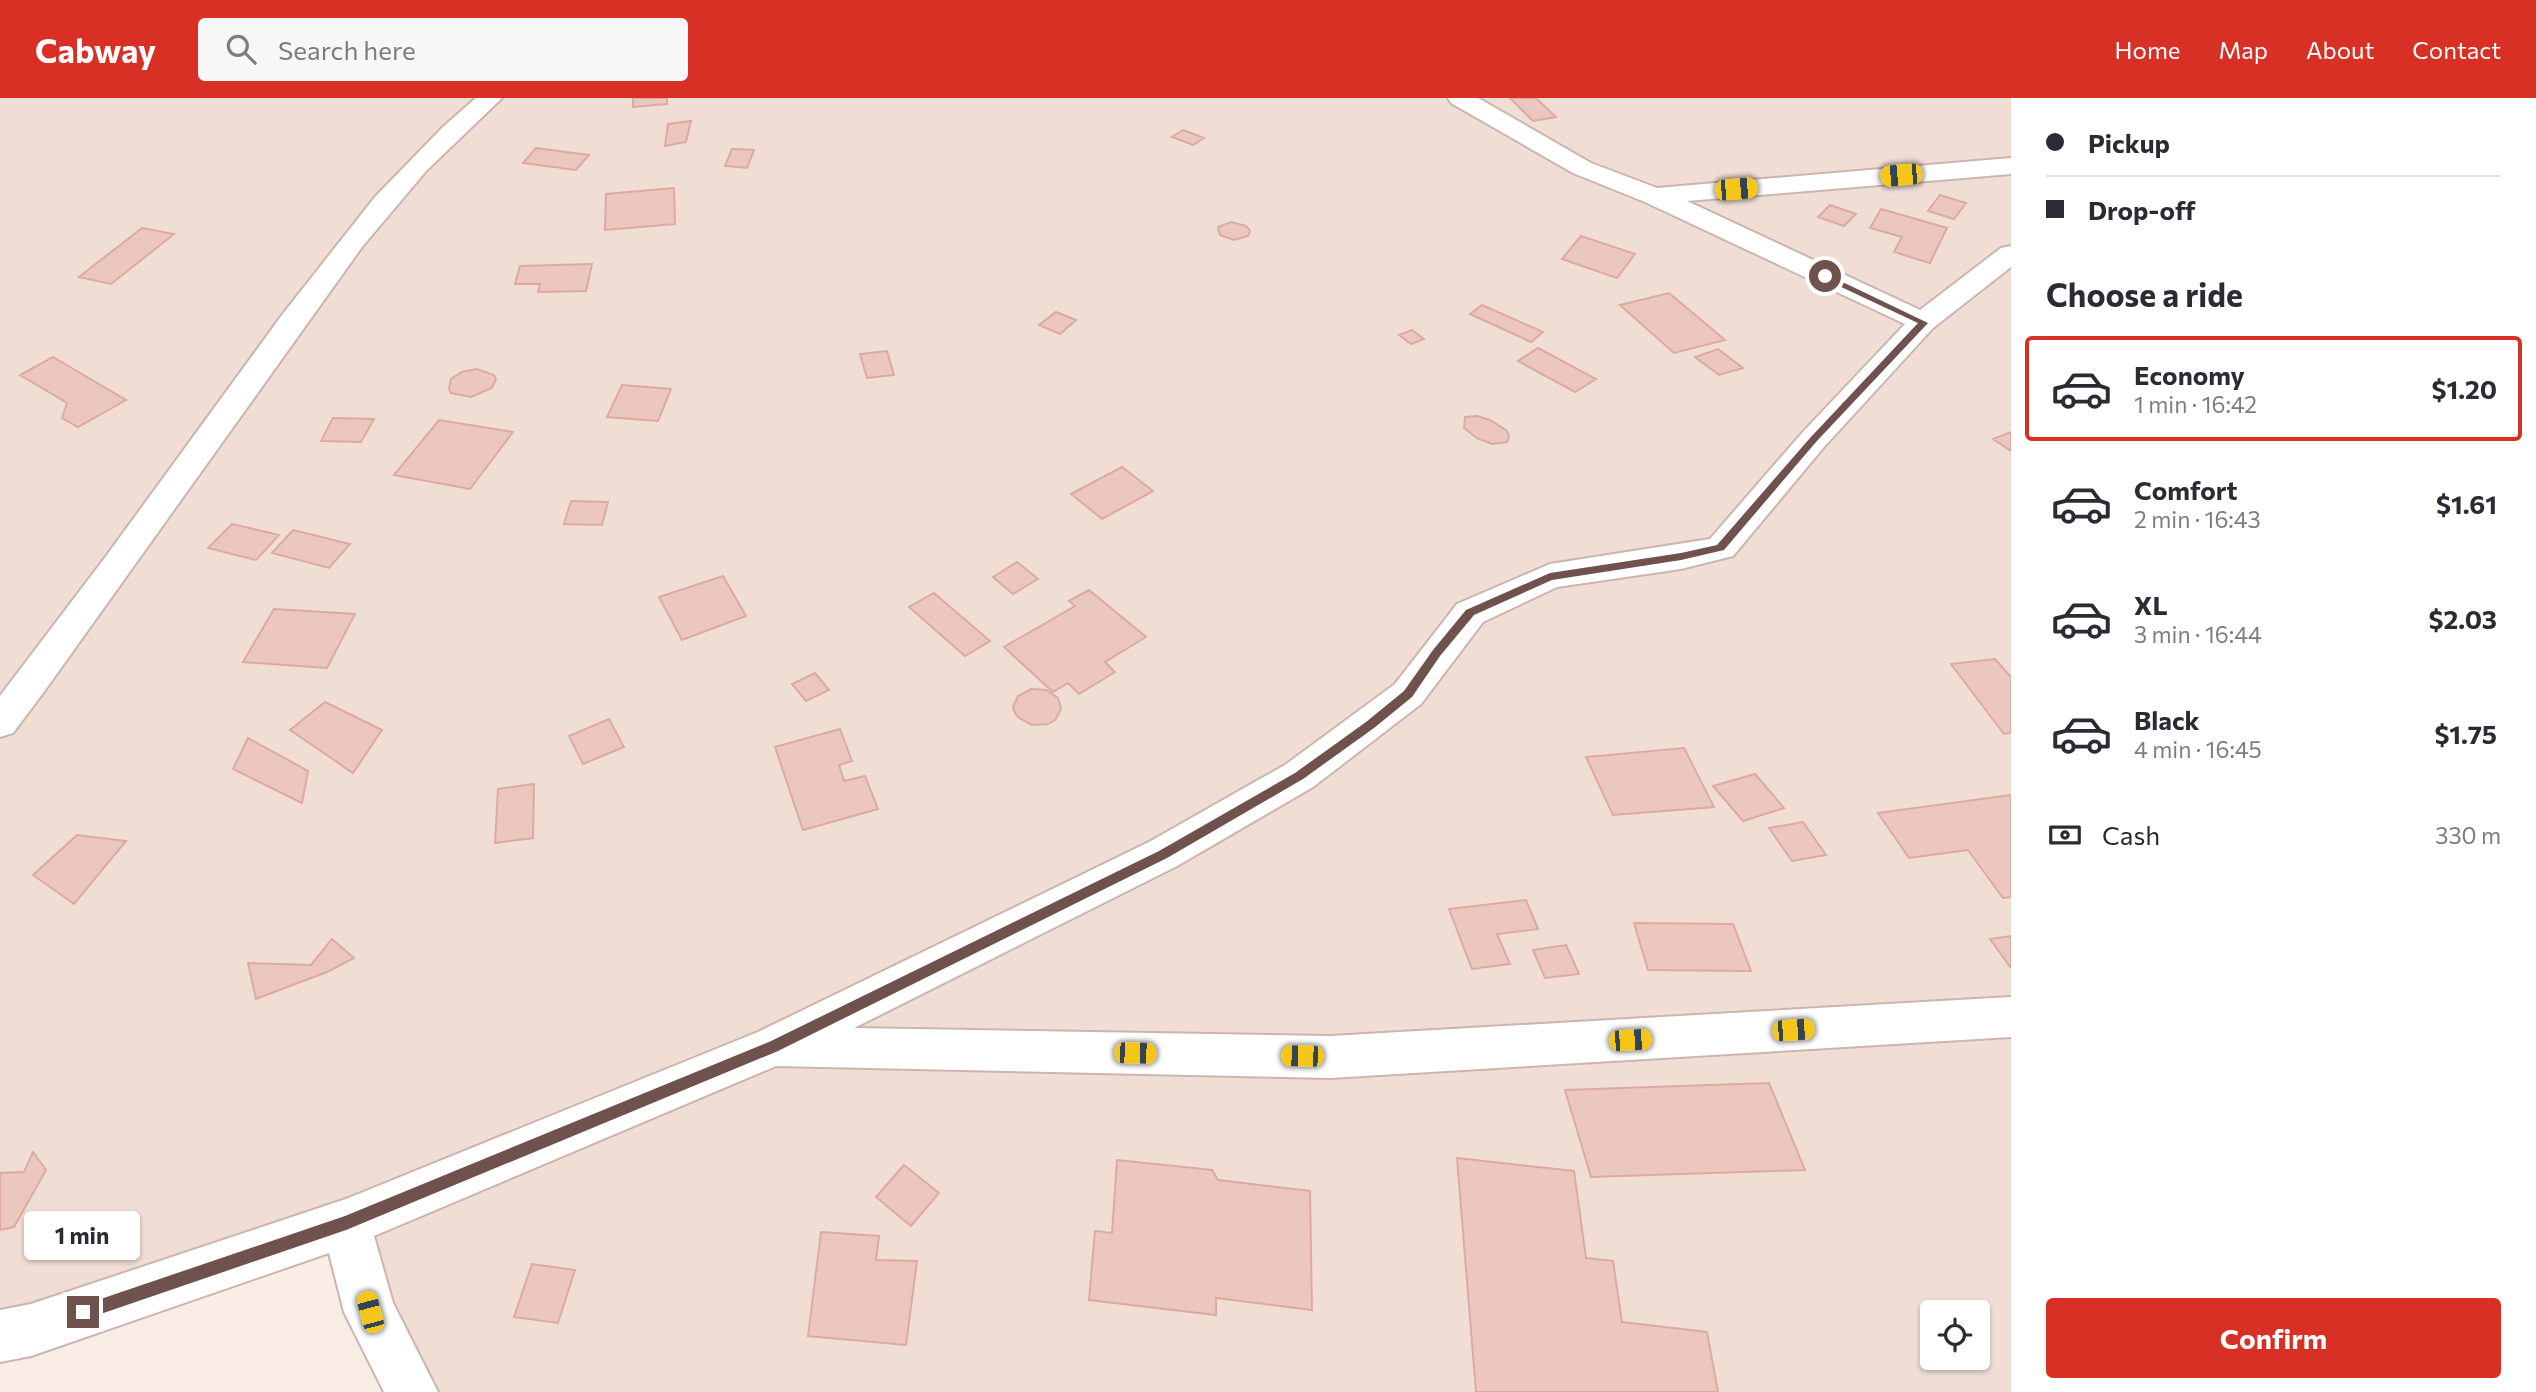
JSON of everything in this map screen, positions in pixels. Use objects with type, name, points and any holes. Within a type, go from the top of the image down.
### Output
[{"type":"street","points":[[0,723],[62,642],[326,275],[406,179],[490,98]]},
{"type":"street","points":[[1460,98],[1582,168],[1654,196],[1923,323]]},
{"type":"street","points":[[1654,196],[2011,166]]},
{"type":"street","points":[[0,1336],[31,1330],[346,1223],[774,1046],[1163,854],[1299,776],[1370,725],[1408,694],[1470,613],[1550,576],[1681,557],[1720,548],[1813,440],[1923,323],[2011,254]]},
{"type":"street","points":[[774,1046],[1330,1057],[2011,1017]]},
{"type":"street","points":[[346,1223],[370,1312],[412,1392]]},
{"type":"shaded area","points":[[0,98],[2011,98],[2011,1392],[412,1392],[346,1223],[0,1336]]},
{"type":"building","points":[[633,98],[667,98],[667,104],[633,107]]},
{"type":"building","points":[[1510,98],[1536,98],[1556,117],[1533,121]]},
{"type":"building","points":[[691,121],[686,142],[665,146],[668,124]]},
{"type":"building","points":[[1183,130],[1204,138],[1193,145],[1172,137]]},
{"type":"building","points":[[536,148],[589,155],[576,170],[523,163]]},
{"type":"building","points":[[732,149],[754,150],[747,168],[725,166]]},
{"type":"building","points":[[674,188],[675,224],[605,230],[606,194]]},
{"type":"building","points":[[1940,195],[1966,203],[1954,219],[1928,211]]},
{"type":"building","points":[[1830,205],[1856,214],[1844,226],[1818,217]]},
{"type":"building","points":[[1881,209],[1947,228],[1930,263],[1894,252],[1902,237],[1870,228]]},
{"type":"building","points":[[1231,222],[1246,226],[1250,231],[1248,236],[1234,240],[1220,235],[1218,227]]},
{"type":"building","points":[[142,228],[174,234],[111,284],[79,277]]},
{"type":"building","points":[[1581,236],[1635,254],[1617,278],[1562,259]]},
{"type":"building","points":[[592,264],[586,291],[538,292],[540,284],[515,284],[520,266]]},
{"type":"building","points":[[1669,293],[1725,340],[1674,353],[1620,305]]},
{"type":"building","points":[[1482,305],[1543,332],[1531,342],[1470,314]]},
{"type":"building","points":[[1056,312],[1076,320],[1060,334],[1039,325]]},
{"type":"building","points":[[1412,330],[1424,339],[1411,344],[1399,335]]},
{"type":"building","points":[[1538,348],[1596,379],[1575,392],[1518,361]]},
{"type":"building","points":[[1718,349],[1743,368],[1719,375],[1695,357]]},
{"type":"building","points":[[887,351],[894,375],[867,378],[860,354]]},
{"type":"building","points":[[53,357],[126,400],[78,427],[62,418],[67,403],[20,375]]},
{"type":"building","points":[[477,369],[494,375],[496,379],[492,388],[471,397],[451,393],[451,379],[462,372]]},
{"type":"building","points":[[622,385],[671,389],[658,421],[607,417]]},
{"type":"building","points":[[1477,416],[1490,420],[1507,431],[1507,442],[1492,444],[1477,438],[1464,428],[1465,417]]},
{"type":"building","points":[[333,418],[374,419],[361,442],[321,441]]},
{"type":"building","points":[[439,420],[513,432],[470,489],[394,475]]},
{"type":"building","points":[[2011,432],[2011,451],[1993,439]]},
{"type":"building","points":[[1122,467],[1153,491],[1102,519],[1071,494]]},
{"type":"building","points":[[571,501],[608,502],[602,525],[564,524]]},
{"type":"building","points":[[232,524],[279,535],[256,560],[208,548]]},
{"type":"building","points":[[293,530],[350,544],[329,568],[272,553]]},
{"type":"building","points":[[1017,562],[1038,579],[1013,594],[993,577]]},
{"type":"building","points":[[723,576],[746,616],[682,640],[659,597]]},
{"type":"building","points":[[1089,590],[1146,637],[1105,662],[1115,672],[1079,694],[1068,683],[1053,692],[1004,647],[1075,606],[1069,601]]},
{"type":"building","points":[[934,593],[990,641],[965,656],[909,607]]},
{"type":"building","points":[[274,609],[355,614],[327,668],[243,662]]},
{"type":"building","points":[[1995,659],[2011,677],[2011,733],[2004,734],[1951,664]]},
{"type":"building","points":[[815,673],[829,690],[806,701],[792,684]]},
{"type":"building","points":[[1031,689],[1046,690],[1058,698],[1061,709],[1055,720],[1048,724],[1032,725],[1015,713],[1013,707],[1018,696]]},
{"type":"building","points":[[325,702],[382,730],[353,773],[290,730]]},
{"type":"building","points":[[609,719],[624,747],[583,764],[569,736]]},
{"type":"building","points":[[840,729],[852,761],[839,765],[844,781],[865,776],[878,809],[803,830],[775,747]]},
{"type":"building","points":[[248,738],[308,771],[302,803],[233,769]]},
{"type":"building","points":[[1684,748],[1714,807],[1613,815],[1586,757]]},
{"type":"building","points":[[1755,774],[1784,808],[1743,821],[1713,786]]},
{"type":"building","points":[[534,784],[533,838],[495,843],[498,789]]},
{"type":"building","points":[[2011,795],[2011,897],[2003,898],[1968,850],[1909,858],[1878,813]]},
{"type":"building","points":[[1803,822],[1826,855],[1792,861],[1769,828]]},
{"type":"building","points":[[77,835],[126,841],[74,904],[33,875]]},
{"type":"building","points":[[1526,900],[1538,929],[1497,934],[1510,964],[1472,969],[1449,909]]},
{"type":"building","points":[[1634,923],[1733,924],[1751,971],[1648,970]]},
{"type":"building","points":[[2011,936],[2011,968],[1990,939]]},
{"type":"building","points":[[332,939],[354,958],[327,972],[256,999],[248,963],[311,965]]},
{"type":"building","points":[[1566,945],[1579,974],[1545,978],[1533,950]]},
{"type":"building","points":[[1769,1083],[1805,1170],[1591,1177],[1565,1090]]},
{"type":"building","points":[[33,1152],[46,1170],[14,1227],[0,1230],[0,1173],[24,1172]]},
{"type":"building","points":[[1457,1158],[1574,1171],[1586,1258],[1613,1261],[1622,1322],[1707,1332],[1718,1392],[1476,1392]]},
{"type":"building","points":[[1117,1160],[1212,1170],[1218,1180],[1310,1191],[1312,1310],[1216,1298],[1216,1315],[1089,1300],[1095,1231],[1112,1233]]},
{"type":"building","points":[[904,1165],[939,1193],[911,1226],[876,1197]]},
{"type":"building","points":[[821,1232],[879,1236],[876,1260],[917,1261],[906,1345],[808,1336]]},
{"type":"building","points":[[532,1264],[575,1270],[558,1323],[514,1317]]},
{"type":"route","points":[[83,1312],[346,1223],[774,1046],[1163,854],[1299,776],[1408,694],[1470,613],[1550,576],[1603,566],[1681,557],[1720,548],[1813,440],[1923,323],[1825,276]]}]
